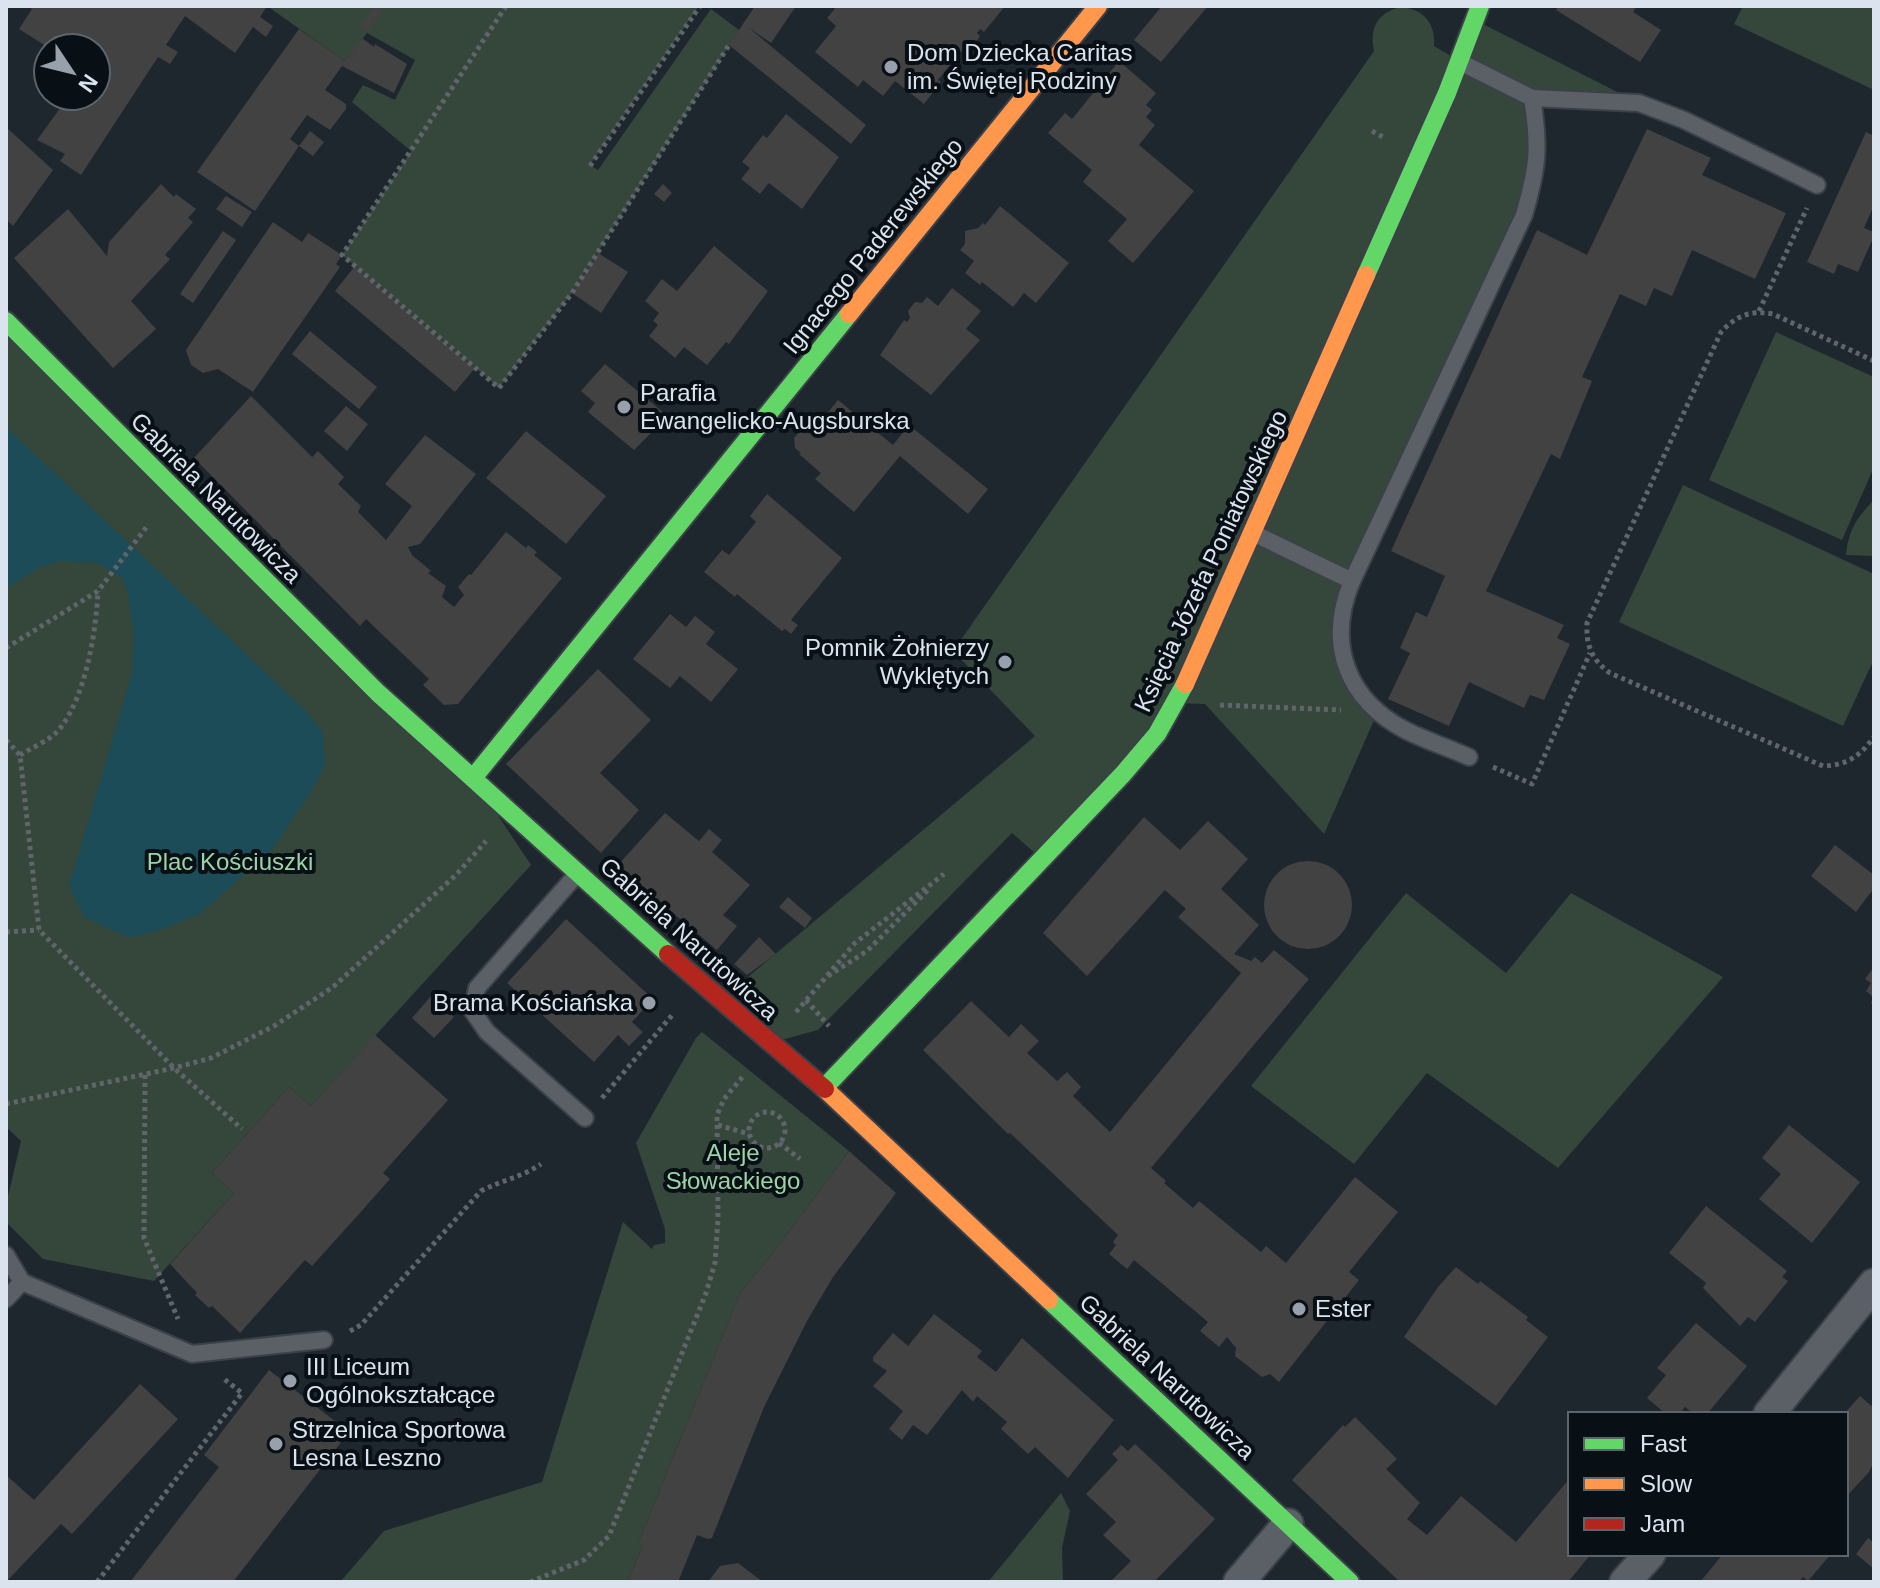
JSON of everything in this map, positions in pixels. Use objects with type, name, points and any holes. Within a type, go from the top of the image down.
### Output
[{"type":"street","name":"Ignacego Paderewskiego","points":[[473,778],[1098,6]]},
{"type":"street","name":"Księcia Józefa Poniatowskiego","points":[[824,1088],[1123,774],[1157,734],[1175,703],[1253,533],[1447,93],[1470,10]]},
{"type":"street","name":"Gabriela Narutowicza","points":[[6,321],[378,693],[758,1033],[824,1088],[1350,1582]]},
{"type":"street","points":[[1771,1412],[1874,1284]]},
{"type":"street","points":[[1239,1582],[1288,1524]]},
{"type":"street","points":[[1625,1582],[1648,1556]]},
{"type":"lane","points":[[1458,61],[1532,98],[1639,103],[1684,120],[1817,185]]},
{"type":"lane","points":[[1469,757],[1405,730],[1378,711],[1360,693],[1345,668],[1340,636],[1342,605],[1524,215],[1536,175],[1539,138],[1532,98]]},
{"type":"lane","points":[[1253,533],[1352,581]]},
{"type":"lane","points":[[578,872],[477,988],[472,1010],[487,1032],[585,1118]]},
{"type":"lane","points":[[6,1255],[22,1282],[192,1354],[324,1340]]},
{"type":"lane","points":[[6,1299],[22,1282]]},
{"type":"path","points":[[506,6],[342,255],[499,388],[572,293],[729,45]]},
{"type":"path","points":[[590,166],[700,6]]},
{"type":"path","points":[[1759,312],[1817,185]]},
{"type":"path","points":[[1874,361],[1773,314],[1745,314],[1731,321],[1721,332],[1587,623],[1586,638],[1598,664],[1610,673],[1823,766],[1838,766],[1852,761],[1874,737]]},
{"type":"path","points":[[6,648],[98,591],[148,525]]},
{"type":"path","points":[[20,755],[60,730],[78,696],[98,591]]},
{"type":"path","points":[[1469,757],[1532,784],[1590,652]]},
{"type":"path","points":[[1175,703],[1378,711]]},
{"type":"path","points":[[6,740],[20,755],[39,930],[174,1068],[242,1129]]},
{"type":"path","points":[[6,1104],[211,1058],[274,1026],[333,987],[457,874],[486,841]]},
{"type":"path","points":[[944,874],[867,951],[824,978],[855,943],[944,874]]},
{"type":"path","points":[[6,932],[39,930]]},
{"type":"path","points":[[585,1118],[682,1004]]},
{"type":"path","points":[[530,1582],[584,1560],[609,1536],[706,1293],[715,1263],[719,1106],[753,1063]]},
{"type":"path","points":[[97,1582],[242,1393],[192,1354],[144,1238],[145,1075]]},
{"type":"path","points":[[769,1112],[777,1116],[784,1124],[784,1134],[779,1143],[772,1147],[761,1146],[751,1139],[750,1122],[753,1118],[769,1112]]},
{"type":"path","points":[[718,1125],[749,1134]]},
{"type":"path","points":[[779,1143],[800,1159]]},
{"type":"path","points":[[324,1340],[361,1325],[481,1191],[521,1177],[541,1164]]},
{"type":"green space","points":[[267,6],[699,6],[590,165],[598,170],[711,9],[739,30],[572,293],[499,388],[342,255],[411,151],[352,102],[363,85],[395,100],[415,60],[367,33],[345,61]]},
{"type":"green space","points":[[1743,6],[1874,6],[1874,90],[1734,24]]},
{"type":"green space","points":[[1401,7],[1422,14],[1431,25],[1434,46],[1456,59],[1473,19],[1639,103],[1532,98],[1535,175],[1352,581],[1345,668],[1378,711],[1324,834],[1205,704],[1176,703],[1043,860],[1012,833],[818,1030],[770,1043],[748,977],[1035,736],[953,651],[1374,51],[1373,35],[1377,22],[1386,13]]},
{"type":"green space","name":"Plac Kościuszki","points":[[6,321],[473,778],[531,865],[311,1106],[289,1087],[212,1173],[234,1193],[154,1281],[43,1259],[6,1222],[6,1205],[21,1141],[6,1127]]},
{"type":"green space","points":[[1776,332],[1874,377],[1874,467],[1842,540],[1709,480]]},
{"type":"green space","points":[[1683,485],[1874,574],[1874,659],[1843,726],[1619,622]]},
{"type":"green space","points":[[1874,500],[1874,556],[1846,555],[1854,525]]},
{"type":"green space","points":[[1406,893],[1506,973],[1571,893],[1723,977],[1558,1168],[1427,1073],[1354,1164],[1251,1086]]},
{"type":"green space","name":"Aleje Słowackiego","points":[[702,1032],[849,1151],[740,1293],[638,1544],[643,1546],[627,1582],[340,1582],[384,1531],[542,1482],[623,1222],[652,1249],[654,1245],[665,1243],[665,1229],[636,1143]]},
{"type":"green space","points":[[1061,1493],[1070,1511],[1062,1548],[1063,1582],[988,1582]]},
{"type":"water","points":[[6,427],[307,712],[323,733],[325,766],[272,849],[201,913],[165,928],[129,938],[84,917],[69,886],[132,673],[134,633],[127,591],[121,577],[98,563],[60,561],[38,568],[6,589]]},
{"type":"building","points":[[27,6],[267,6],[260,17],[273,26],[266,37],[253,27],[235,53],[185,16],[166,45],[178,52],[170,64],[158,57],[81,175],[60,161],[65,154],[37,140],[57,112],[112,112],[112,32],[32,32],[32,37],[19,29],[32,9]]},
{"type":"building","points":[[374,6],[385,6],[367,32],[359,27]]},
{"type":"building","points":[[755,6],[796,6],[771,43],[748,27],[866,125],[851,144],[729,45]]},
{"type":"building","name":"Dom Dziecka Caritas im. Świętej Rodziny","points":[[837,6],[1005,6],[984,32],[980,29],[977,33],[980,36],[973,48],[967,54],[962,50],[924,104],[895,81],[883,96],[863,80],[858,87],[815,52],[836,26],[827,18]]},
{"type":"building","points":[[1162,6],[1208,6],[1161,62],[1134,40]]},
{"type":"building","points":[[1559,6],[1637,6],[1633,12],[1661,30],[1640,62],[1556,10]]},
{"type":"building","points":[[299,29],[345,61],[362,38],[407,64],[394,93],[342,66],[325,90],[346,104],[346,109],[330,130],[307,115],[290,139],[299,146],[255,211],[197,172]]},
{"type":"building","points":[[1119,61],[1156,93],[1146,105],[1152,110],[1146,117],[1155,125],[1139,145],[1194,191],[1133,263],[1108,241],[1127,219],[1083,182],[1092,170],[1048,133],[1065,113],[1072,119]]},
{"type":"building","points":[[786,114],[839,157],[802,209],[769,183],[760,194],[741,179],[750,168],[742,162],[763,135],[767,138]]},
{"type":"building","points":[[6,127],[53,170],[13,226],[6,219]]},
{"type":"building","points":[[1647,129],[1711,158],[1702,175],[1786,213],[1755,279],[1692,250],[1672,296],[1654,288],[1646,306],[1620,294],[1582,377],[1592,381],[1560,459],[1551,454],[1486,591],[1564,625],[1557,638],[1570,644],[1544,700],[1530,695],[1524,708],[1469,682],[1449,726],[1388,699],[1410,653],[1400,648],[1416,612],[1427,617],[1445,576],[1391,551],[1537,230],[1587,255]]},
{"type":"building","points":[[310,131],[324,142],[313,156],[299,146]]},
{"type":"building","points":[[1866,132],[1874,136],[1874,205],[1864,228],[1874,232],[1874,236],[1858,272],[1838,264],[1834,274],[1807,262]]},
{"type":"building","points":[[161,184],[174,197],[176,194],[196,209],[188,218],[193,222],[165,255],[170,259],[131,301],[156,329],[113,368],[14,258],[68,209],[107,256],[109,242]]},
{"type":"building","points":[[663,184],[672,193],[664,202],[654,194]]},
{"type":"building","points":[[226,196],[252,212],[242,227],[216,209]]},
{"type":"building","points":[[1000,206],[1069,263],[1036,303],[1024,293],[1013,307],[982,282],[980,285],[965,273],[974,261],[960,250],[965,244],[965,231],[978,228],[983,223],[985,225]]},
{"type":"building","points":[[273,222],[302,242],[308,233],[342,255],[336,264],[340,267],[253,392],[218,369],[203,373],[191,365],[186,350]]},
{"type":"building","points":[[223,231],[236,240],[193,303],[180,294]]},
{"type":"building","points":[[714,246],[768,291],[729,344],[726,342],[707,365],[684,347],[675,358],[649,336],[658,325],[653,321],[659,313],[645,301],[662,279],[677,291]]},
{"type":"building","points":[[598,253],[628,272],[601,313],[572,293]]},
{"type":"building","points":[[355,266],[475,368],[455,392],[335,291]]},
{"type":"building","points":[[952,288],[981,311],[966,329],[980,340],[931,395],[880,355],[904,320],[907,322],[910,318],[908,311],[915,302],[922,303],[927,297],[938,306]]},
{"type":"building","points":[[310,331],[377,387],[359,409],[292,354]]},
{"type":"building","name":"Parafia Ewangelicko-Augsburska","points":[[605,364],[664,413],[656,424],[658,426],[634,450],[588,412],[595,403],[581,391]]},
{"type":"building","points":[[251,396],[312,457],[318,451],[344,477],[338,484],[361,506],[358,512],[386,540],[412,506],[385,484],[425,435],[476,474],[420,544],[408,547],[412,555],[431,571],[428,573],[446,586],[442,597],[454,607],[464,595],[458,587],[506,532],[526,548],[528,545],[537,552],[534,555],[562,578],[458,704],[444,705],[423,685],[429,679],[366,619],[360,626],[194,458]]},
{"type":"building","points":[[838,400],[893,445],[909,425],[988,489],[968,514],[900,456],[854,512],[815,479],[821,473],[795,448],[794,438],[807,423],[818,425]]},
{"type":"building","points":[[346,406],[368,424],[347,451],[324,431]]},
{"type":"building","points":[[526,431],[606,496],[566,544],[486,478]]},
{"type":"building","points":[[767,494],[842,558],[791,620],[798,625],[791,634],[785,629],[782,631],[704,572],[722,550],[729,555],[756,522],[750,516]]},
{"type":"building","points":[[670,614],[686,627],[695,616],[715,632],[706,644],[738,669],[711,702],[680,676],[670,688],[633,659]]},
{"type":"building","points":[[598,669],[651,720],[600,773],[639,810],[601,853],[506,764]]},
{"type":"building","points":[[665,813],[699,841],[709,829],[722,840],[712,852],[750,885],[723,915],[737,926],[717,950],[617,866]]},
{"type":"building","points":[[1144,817],[1180,850],[1208,821],[1248,859],[1221,889],[1259,925],[1234,954],[1251,961],[1255,957],[1262,963],[1274,950],[1309,979],[1151,1168],[1193,1208],[1199,1201],[1261,1252],[1266,1246],[1286,1263],[1355,1177],[1398,1212],[1349,1272],[1359,1280],[1279,1382],[1270,1374],[1262,1377],[1235,1356],[1236,1348],[1227,1337],[1219,1347],[1200,1331],[1208,1322],[1134,1260],[1127,1269],[1109,1254],[1116,1245],[1113,1242],[1118,1235],[1008,1134],[923,1050],[971,1001],[1009,1037],[1021,1024],[1039,1041],[1027,1053],[1057,1081],[1067,1072],[1081,1087],[1073,1096],[1110,1132],[1241,973],[1178,917],[1186,909],[1165,890],[1087,976],[1043,933]]},
{"type":"building","points":[[1835,845],[1874,875],[1874,888],[1856,912],[1811,876]]},
{"type":"building","points":[[1308,861],[1325,865],[1339,874],[1348,888],[1352,905],[1348,922],[1339,936],[1325,945],[1308,949],[1291,945],[1277,936],[1268,922],[1264,905],[1268,888],[1277,874],[1291,865]]},
{"type":"building","points":[[788,897],[812,918],[805,928],[779,907]]},
{"type":"building","points":[[566,919],[653,999],[632,1022],[643,1032],[629,1046],[618,1035],[594,1062],[507,983]]},
{"type":"building","points":[[759,937],[776,954],[747,975],[734,964]]},
{"type":"building","points":[[1874,967],[1874,1006],[1871,1003],[1873,997],[1866,991],[1871,983],[1865,979]]},
{"type":"building","points":[[431,996],[454,1017],[434,1038],[412,1018]]},
{"type":"building","points":[[375,1035],[448,1100],[383,1173],[390,1179],[359,1214],[312,1266],[305,1260],[240,1333],[212,1306],[209,1308],[195,1295],[197,1293],[170,1264],[234,1193],[212,1173],[289,1087],[311,1106]]},
{"type":"building","points":[[1789,1125],[1860,1182],[1812,1243],[1759,1199],[1781,1174],[1762,1158]]},
{"type":"building","points":[[849,1151],[896,1193],[833,1277],[807,1321],[764,1407],[712,1538],[697,1535],[678,1582],[627,1582],[643,1546],[638,1544],[740,1293]]},
{"type":"building","points":[[1706,1206],[1787,1271],[1782,1277],[1788,1281],[1755,1322],[1748,1317],[1740,1326],[1703,1288],[1706,1283],[1669,1253]]},
{"type":"building","points":[[1456,1267],[1528,1317],[1526,1320],[1548,1337],[1496,1406],[1404,1337],[1438,1287]]},
{"type":"building","points":[[934,1314],[982,1351],[977,1357],[996,1372],[1022,1338],[1114,1420],[1068,1478],[1035,1447],[1028,1454],[1001,1429],[1007,1422],[977,1396],[973,1402],[962,1390],[927,1435],[913,1425],[902,1440],[889,1429],[903,1411],[873,1386],[887,1371],[873,1361],[873,1357],[893,1333],[908,1346]]},
{"type":"building","points":[[1696,1323],[1747,1366],[1709,1412],[1691,1412],[1685,1407],[1681,1412],[1664,1412],[1647,1398],[1666,1375],[1657,1368]]},
{"type":"building","points":[[269,1370],[349,1432],[233,1582],[130,1582],[219,1467],[204,1455]]},
{"type":"building","points":[[140,1384],[178,1419],[72,1534],[61,1524],[6,1582],[6,1475],[34,1500]]},
{"type":"building","points":[[1860,1396],[1874,1408],[1874,1461],[1869,1472],[1848,1495],[1848,1412]]},
{"type":"building","points":[[1355,1417],[1397,1459],[1386,1469],[1420,1503],[1407,1519],[1427,1535],[1461,1496],[1516,1542],[1568,1480],[1568,1556],[1589,1556],[1568,1582],[1400,1582],[1292,1480],[1343,1425],[1345,1427]]},
{"type":"building","points":[[1135,1444],[1215,1519],[1154,1582],[1110,1582],[1131,1561],[1103,1535],[1116,1522],[1086,1494],[1118,1460],[1112,1454],[1121,1445],[1128,1451]]},
{"type":"building","points":[[1868,1538],[1874,1543],[1874,1569],[1856,1554]]},
{"type":"building","points":[[1721,1556],[1829,1556],[1808,1581],[1803,1577],[1799,1582],[1700,1582]]},
{"type":"building","points":[[738,1563],[763,1582],[708,1582],[720,1566]]},
{"type":"traffic: fast","points":[[1366,275],[1447,93],[1480,6]]},
{"type":"traffic: fast","points":[[473,778],[849,314]]},
{"type":"traffic: fast","points":[[6,321],[378,693],[668,954]]},
{"type":"traffic: fast","points":[[824,1088],[1123,774],[1157,734],[1185,684]]},
{"type":"traffic: fast","points":[[1049,1300],[1350,1582]]},
{"type":"traffic: slow","points":[[849,314],[1098,6]]},
{"type":"traffic: slow","points":[[1185,684],[1366,275]]},
{"type":"traffic: slow","points":[[825,1089],[1049,1300]]},
{"type":"traffic: jam","points":[[668,954],[825,1089]]},
{"type":"place","name":"Dom Dziecka Caritas im. Świętej Rodziny","points":[[891,67]]},
{"type":"place","name":"Parafia Ewangelicko-Augsburska","points":[[624,407]]},
{"type":"place","name":"Pomnik Żołnierzy Wyklętych","points":[[1005,662]]},
{"type":"place","name":"Brama Kościańska","points":[[649,1003]]},
{"type":"place","name":"Ester","points":[[1299,1309]]},
{"type":"place","name":"III Liceum Ogólnokształcące","points":[[290,1381]]},
{"type":"place","name":"Strzelnica Sportowa Lesna Leszno","points":[[276,1444]]}]
